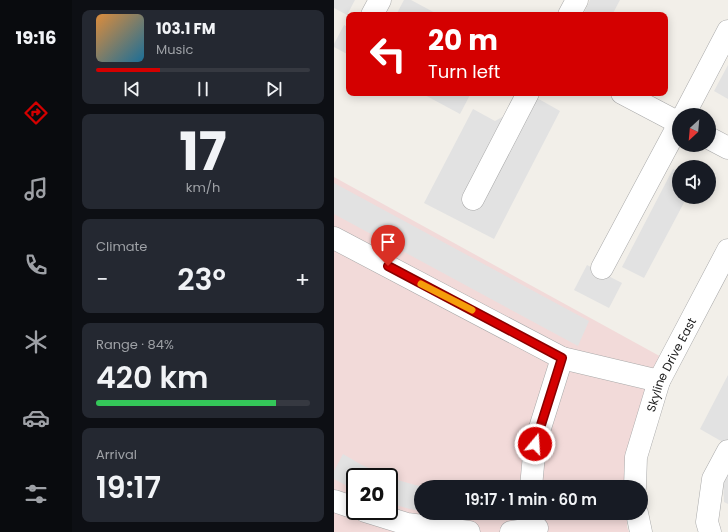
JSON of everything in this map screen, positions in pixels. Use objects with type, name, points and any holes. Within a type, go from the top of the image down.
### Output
[{"type":"street","points":[[374,12],[380,0]]},
{"type":"street","points":[[571,12],[577,0]]},
{"type":"street","points":[[688,108],[728,31]]},
{"type":"street","points":[[473,199],[522,96]]},
{"type":"street","points":[[628,96],[672,120]]},
{"type":"street","points":[[602,268],[672,137]]},
{"type":"street","points":[[716,142],[728,148]]},
{"type":"street","points":[[334,238],[562,358],[659,381]]},
{"type":"street","name":"Skyline Drive East","points":[[634,480],[636,457],[659,381],[728,250]]},
{"type":"street","points":[[532,480],[535,444],[562,358]]},
{"type":"street","points":[[710,532],[707,522],[713,479],[728,451]]},
{"type":"street","points":[[334,501],[346,505]]},
{"type":"street","points":[[394,520],[407,524],[469,532]]},
{"type":"street","points":[[639,520],[642,532]]},
{"type":"street","points":[[511,532],[536,524]]},
{"type":"shaded area","points":[[334,0],[355,0],[349,12],[346,12],[346,14],[334,8]]},
{"type":"shaded area","points":[[404,0],[411,0],[433,12],[398,12]]},
{"type":"shaded area","points":[[590,0],[620,0],[614,12],[584,12]]},
{"type":"shaded area","points":[[344,25],[346,26],[346,53],[334,47],[334,44]]},
{"type":"shaded area","points":[[728,65],[728,99],[714,91]]},
{"type":"shaded area","points":[[427,96],[469,96],[460,114]]},
{"type":"shaded area","points":[[537,98],[560,111],[494,239],[424,203],[473,109],[495,121]]},
{"type":"shaded area","points":[[672,171],[672,204],[683,204],[644,278],[622,267]]},
{"type":"shaded area","points":[[334,177],[665,359],[628,480],[414,480],[414,520],[627,520],[629,532],[334,532]]},
{"type":"shaded area","points":[[334,183],[589,321],[578,346],[334,214]]},
{"type":"shaded area","points":[[587,265],[622,283],[609,308],[574,290]]},
{"type":"shaded area","points":[[728,375],[728,504],[724,502],[721,441],[700,429]]},
{"type":"shaded area","points":[[343,454],[368,468],[346,468],[346,485],[334,479],[334,471]]},
{"type":"shaded area","points":[[398,480],[414,485],[414,510],[398,506]]},
{"type":"slow traffic","points":[[421,284],[472,310]]},
{"type":"route","points":[[388,266],[562,358],[535,444]]}]
